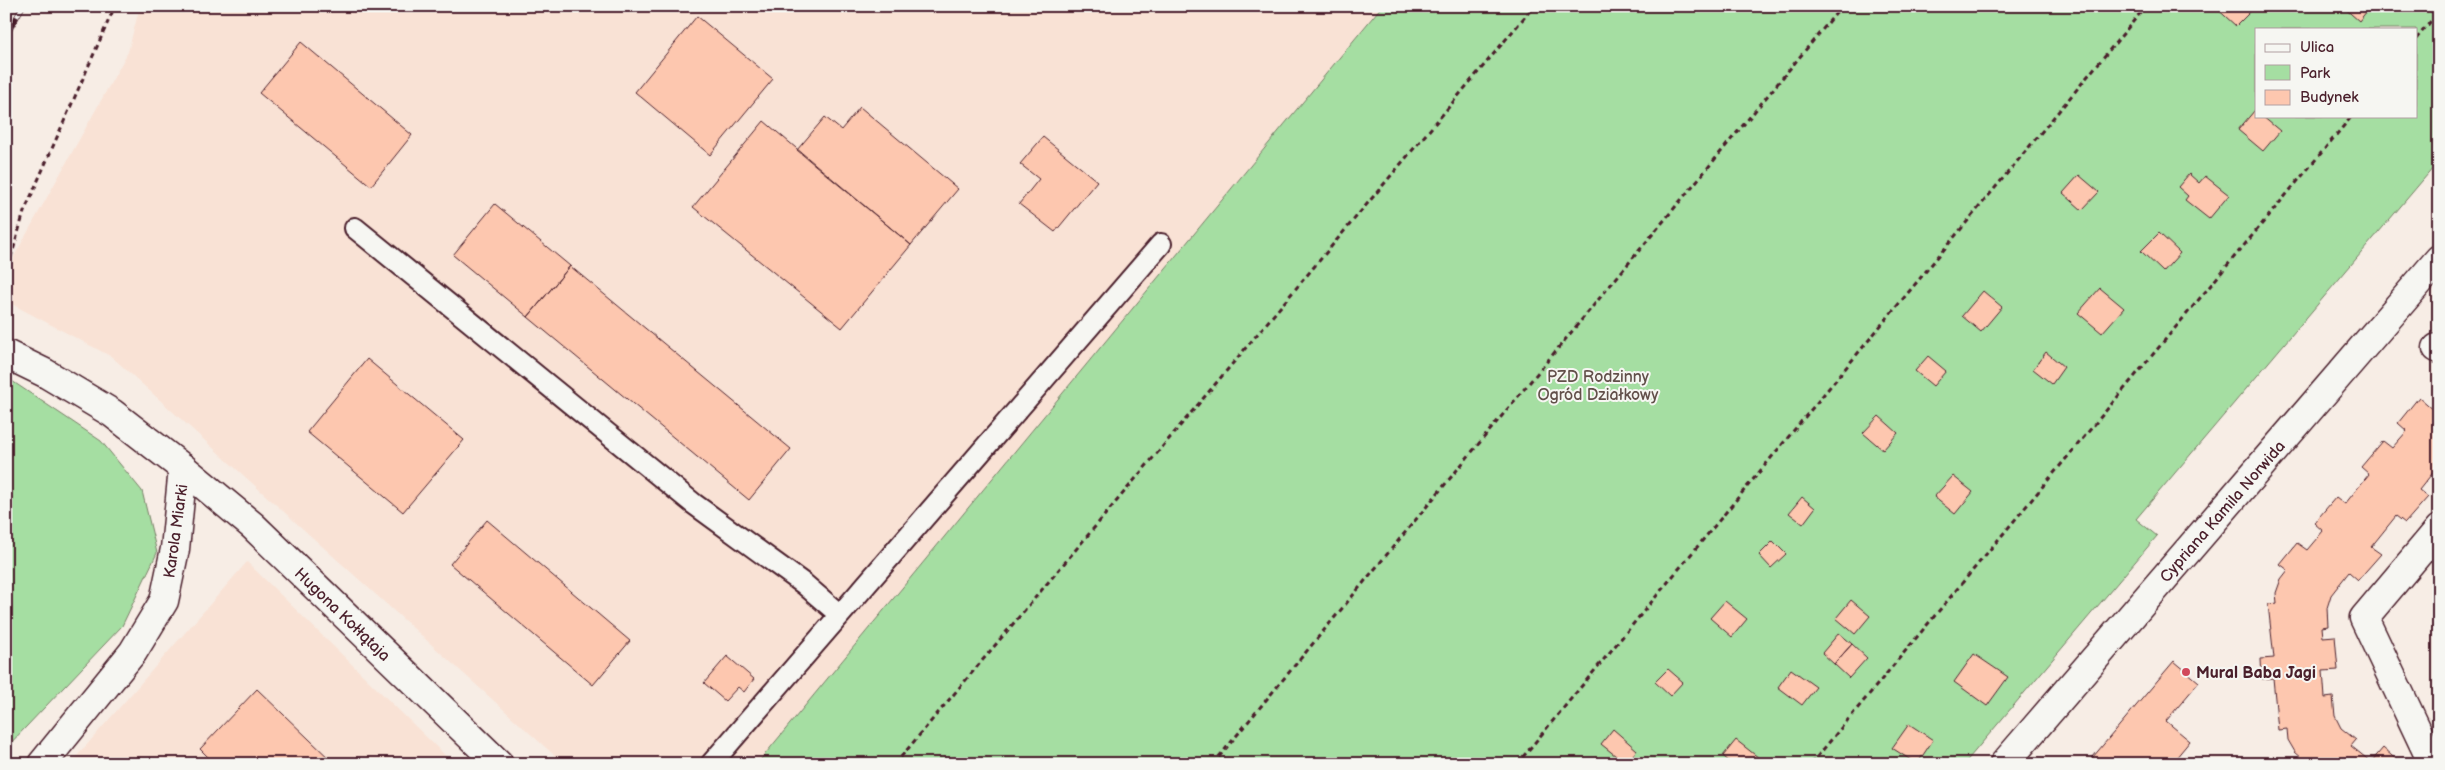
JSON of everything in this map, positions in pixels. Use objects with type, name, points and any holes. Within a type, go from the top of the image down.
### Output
[{"type":"street","name":"Cypriana Kamila Norwida","points":[[2004,764],[2439,259]]},
{"type":"street","name":"Karola Miarki","points":[[6,354],[45,373],[112,413],[183,468],[175,549],[164,601],[133,652],[42,764]]},
{"type":"street","name":"Hugona Kołłątaja","points":[[183,468],[253,526],[499,764]]},
{"type":"street","points":[[2432,745],[2364,618],[2439,530]]},
{"type":"lane","points":[[355,228],[694,504],[804,584],[840,615]]},
{"type":"lane","points":[[711,764],[1161,244]]},
{"type":"path","points":[[6,275],[24,212],[115,6]]},
{"type":"path","points":[[895,764],[1534,6]]},
{"type":"path","points":[[1213,764],[1842,6]]},
{"type":"path","points":[[1517,764],[2146,6]]},
{"type":"path","points":[[2418,37],[2436,15],[2426,6]]},
{"type":"path","points":[[1811,764],[2350,118]]},
{"type":"shaded area","points":[[140,6],[1382,6],[757,764],[564,764],[112,357],[6,301],[6,271],[128,52]]},
{"type":"shaded area","points":[[247,562],[454,764],[70,764]]},
{"type":"green space","name":"PZD Rodzinny Ogród Działkowy","points":[[1382,6],[2439,6],[2439,161],[2136,519],[2157,536],[1964,764],[757,764]]},
{"type":"green space","points":[[6,377],[101,441],[142,491],[157,553],[122,626],[6,748]]},
{"type":"building","points":[[2214,6],[2252,6],[2254,8],[2236,26]]},
{"type":"building","points":[[2342,6],[2371,6],[2359,21]]},
{"type":"building","points":[[697,16],[773,79],[710,155],[635,92]]},
{"type":"building","points":[[301,42],[412,135],[371,186],[259,93]]},
{"type":"building","points":[[860,107],[958,189],[911,245],[797,150],[825,117],[841,130]]},
{"type":"building","points":[[2255,110],[2255,118],[2264,118],[2280,131],[2263,151],[2238,130]]},
{"type":"building","points":[[764,121],[911,245],[842,328],[693,207]]},
{"type":"building","points":[[1043,137],[1097,181],[1055,232],[1019,204],[1039,179],[1020,164]]},
{"type":"building","points":[[2189,174],[2199,183],[2205,176],[2229,195],[2209,219],[2185,200],[2188,196],[2178,187]]},
{"type":"building","points":[[2079,175],[2099,192],[2082,210],[2063,193]]},
{"type":"building","points":[[495,204],[570,266],[528,317],[453,255]]},
{"type":"building","points":[[2159,233],[2180,253],[2163,272],[2141,251]]},
{"type":"building","points":[[570,266],[791,449],[749,500],[528,317]]},
{"type":"building","points":[[2100,288],[2124,308],[2102,333],[2078,313]]},
{"type":"building","points":[[1983,291],[2002,307],[1981,332],[1962,316]]},
{"type":"building","points":[[2046,352],[2064,367],[2052,384],[2033,369]]},
{"type":"building","points":[[1928,356],[1946,371],[1933,386],[1915,371]]},
{"type":"building","points":[[367,359],[464,440],[403,512],[307,432]]},
{"type":"building","points":[[2419,397],[2435,411],[2439,406],[2439,465],[2419,490],[2428,497],[2405,523],[2396,516],[2371,547],[2381,554],[2358,580],[2349,572],[2331,595],[2327,608],[2328,626],[2322,627],[2323,637],[2335,636],[2338,670],[2323,671],[2325,698],[2333,697],[2335,716],[2341,728],[2356,740],[2351,746],[2371,762],[2383,748],[2401,764],[2300,764],[2303,759],[2295,752],[2288,740],[2287,729],[2278,730],[2273,678],[2262,679],[2261,659],[2274,658],[2268,604],[2277,603],[2276,593],[2281,579],[2288,570],[2280,564],[2297,543],[2307,550],[2323,531],[2314,523],[2336,497],[2345,504],[2369,474],[2361,467],[2383,441],[2392,448],[2407,431],[2398,423]]},
{"type":"building","points":[[1879,416],[1898,433],[1883,450],[1863,433]]},
{"type":"building","points":[[1953,476],[1973,492],[1955,514],[1934,497]]},
{"type":"building","points":[[1802,497],[1815,508],[1803,524],[1789,513]]},
{"type":"building","points":[[487,520],[630,641],[593,685],[450,564]]},
{"type":"building","points":[[1773,541],[1786,554],[1771,568],[1759,555]]},
{"type":"building","points":[[1851,600],[1870,616],[1855,634],[1836,618]]},
{"type":"building","points":[[1725,601],[1747,619],[1732,637],[1710,618]]},
{"type":"building","points":[[1839,633],[1852,644],[1834,664],[1822,653]]},
{"type":"building","points":[[1852,644],[1867,658],[1849,678],[1834,664]]},
{"type":"building","points":[[1974,654],[2008,677],[1987,706],[1954,682]]},
{"type":"building","points":[[727,656],[754,679],[744,692],[738,687],[725,701],[704,683]]},
{"type":"building","points":[[2174,661],[2199,682],[2166,721],[2190,741],[2171,764],[2087,764]]},
{"type":"building","points":[[1668,669],[1683,682],[1670,696],[1655,682]]},
{"type":"building","points":[[1791,669],[1816,687],[1802,705],[1778,687]]},
{"type":"building","points":[[257,689],[335,764],[215,764],[200,749]]},
{"type":"building","points":[[1909,724],[1933,740],[1917,764],[1892,748]]},
{"type":"building","points":[[1613,729],[1637,750],[1626,764],[1601,744]]},
{"type":"building","points":[[1736,740],[1759,758],[1754,764],[1732,764],[1723,756]]},
{"type":"railway","points":[[6,36],[23,6]]},
{"type":"place","name":"Mural Baba Jagi","points":[[2186,672]]}]
